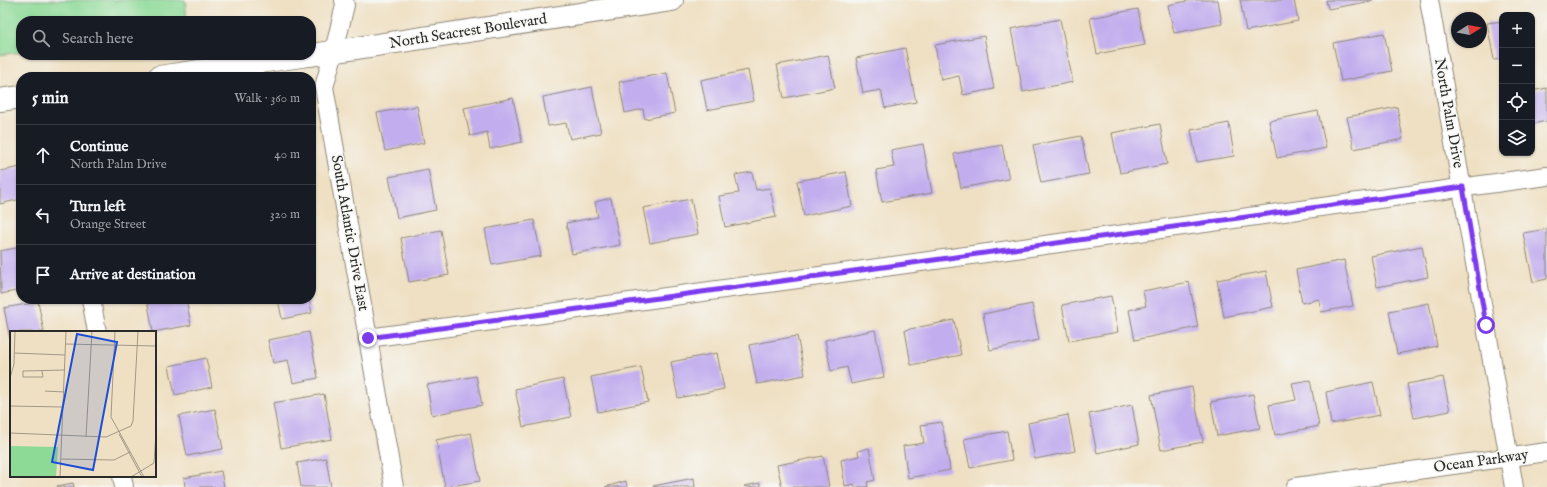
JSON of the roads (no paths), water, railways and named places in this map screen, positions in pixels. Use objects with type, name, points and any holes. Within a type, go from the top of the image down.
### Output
[{"type":"street","name":"South Atlantic Drive East","points":[[344,0],[345,5],[324,87],[394,487]]},
{"type":"street","name":"North Seacrest Boulevard","points":[[316,54],[667,0]]},
{"type":"street","name":"North Palm Drive","points":[[1429,0],[1463,187],[1514,487]]},
{"type":"street","name":"North Seacrest Boulevard","points":[[193,72],[275,60]]},
{"type":"street","points":[[0,100],[16,98]]},
{"type":"street","points":[[368,338],[1547,176]]},
{"type":"street","points":[[92,304],[97,331]]},
{"type":"street","name":"Ocean Parkway","points":[[1296,487],[1547,452]]},
{"type":"street","points":[[122,477],[124,487]]}]
